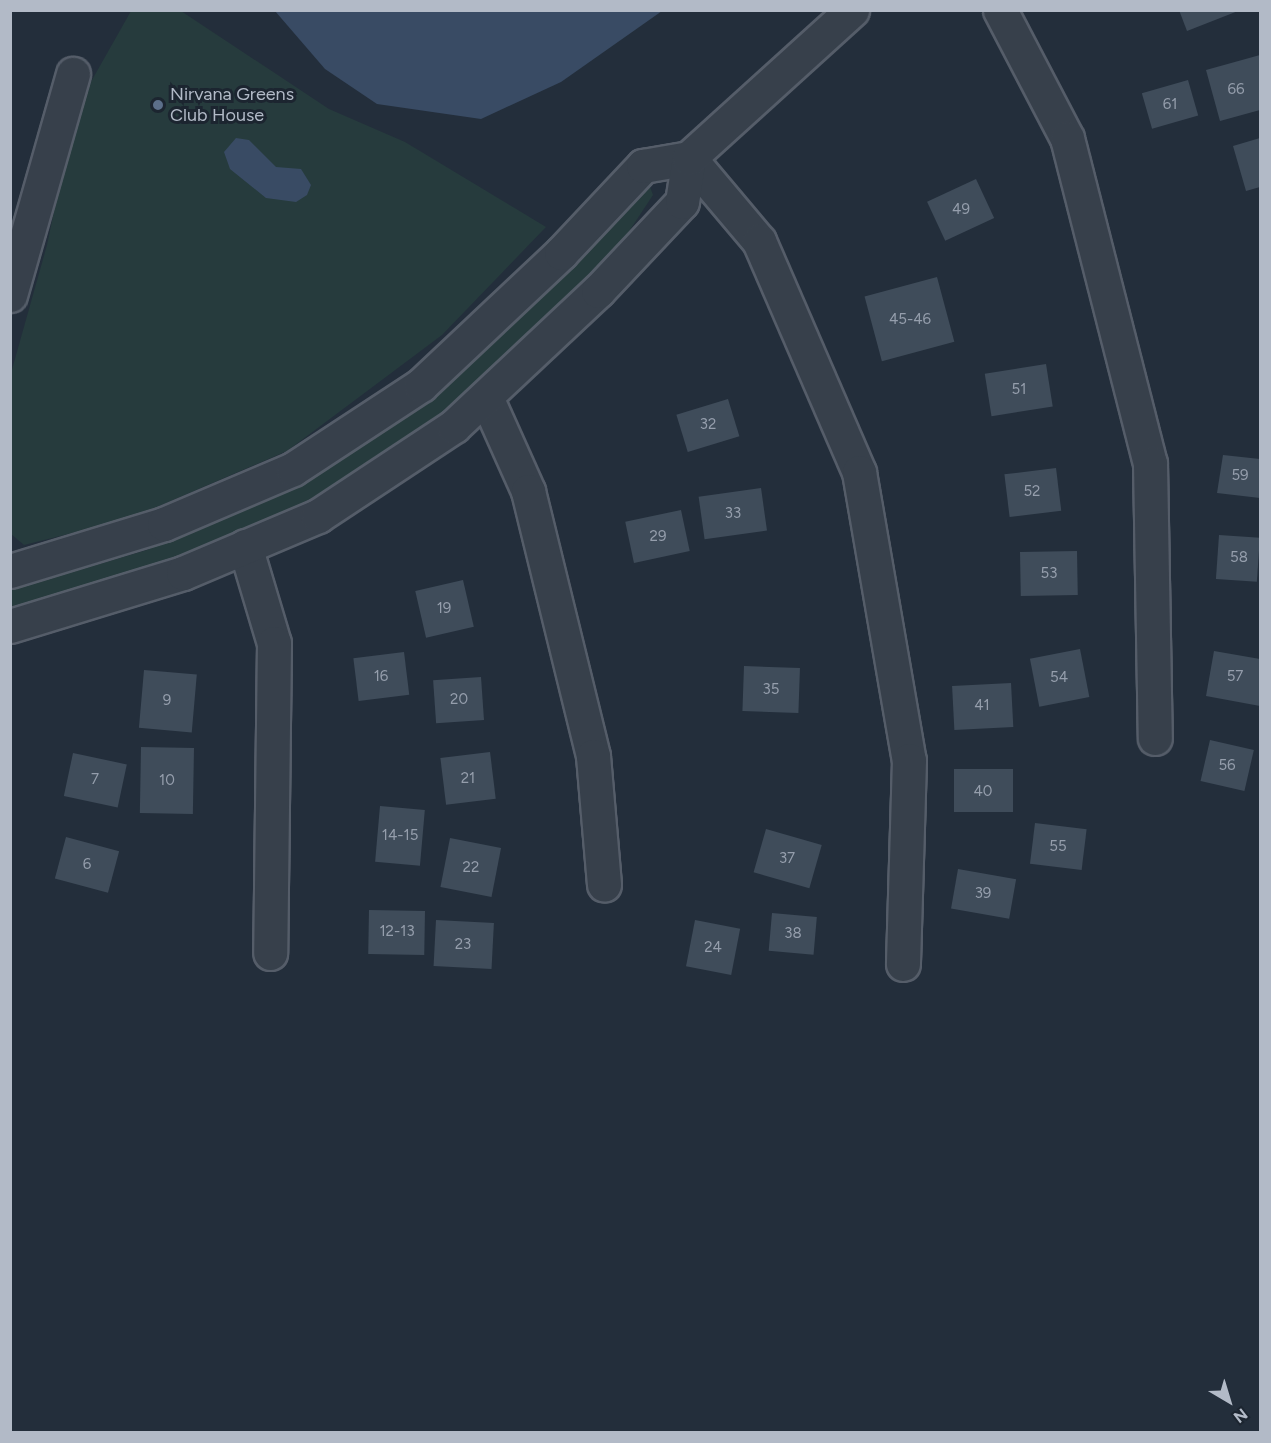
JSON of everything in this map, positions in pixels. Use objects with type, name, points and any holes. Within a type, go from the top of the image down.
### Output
[{"type":"street","points":[[11,570],[164,524],[293,469],[421,385],[561,253],[643,166],[689,158],[852,10]]},
{"type":"street","points":[[1000,10],[1067,138],[1150,463],[1155,738]]},
{"type":"street","points":[[10,295],[73,74]]},
{"type":"street","points":[[10,626],[183,573],[318,516],[454,426],[598,291],[682,202],[689,158]]},
{"type":"street","points":[[689,158],[759,241],[859,472],[909,760],[903,964]]},
{"type":"street","points":[[486,397],[531,503],[592,756],[604,885]]},
{"type":"street","points":[[245,546],[274,643],[270,953]]},
{"type":"green space","points":[[131,11],[181,11],[329,109],[405,142],[546,227],[442,335],[287,451],[129,519],[24,545],[11,534],[11,373],[47,245],[75,110]]},
{"type":"green space","points":[[649,184],[653,195],[622,242],[574,292],[431,422],[335,490],[155,570],[11,613],[11,590],[147,550],[265,497],[636,187]]},
{"type":"water","points":[[275,11],[662,11],[561,82],[481,119],[377,104],[325,69]]},
{"type":"water","points":[[236,138],[249,140],[276,167],[301,169],[311,185],[307,195],[296,202],[266,198],[230,169],[224,152]]},
{"type":"building","points":[[1179,10],[1238,10],[1238,11],[1187,31]]},
{"type":"building","points":[[1260,55],[1260,110],[1220,121],[1206,70]]},
{"type":"building","points":[[1188,80],[1198,116],[1152,129],[1142,93]]},
{"type":"building","points":[[1260,138],[1260,187],[1246,191],[1233,146]]},
{"type":"building","points":[[976,179],[994,218],[945,241],[927,202]]},
{"type":"building","points":[[937,277],[954,342],[882,361],[865,296]]},
{"type":"building","points":[[1046,364],[1053,406],[991,416],[985,374]]},
{"type":"building","points":[[728,399],[739,436],[688,452],[676,415]]},
{"type":"building","points":[[1223,455],[1260,459],[1260,498],[1217,493]]},
{"type":"building","points":[[1056,468],[1061,511],[1010,517],[1004,474]]},
{"type":"building","points":[[761,488],[767,531],[705,539],[699,497]]},
{"type":"building","points":[[681,510],[690,551],[634,563],[625,522]]},
{"type":"building","points":[[1219,535],[1260,538],[1257,582],[1216,579]]},
{"type":"building","points":[[1077,551],[1078,595],[1021,596],[1020,552]]},
{"type":"building","points":[[463,580],[474,627],[426,638],[415,591]]},
{"type":"building","points":[[1080,649],[1089,697],[1039,707],[1030,659]]},
{"type":"building","points":[[1214,651],[1260,659],[1260,706],[1206,696]]},
{"type":"building","points":[[404,652],[409,695],[359,701],[353,658]]},
{"type":"building","points":[[744,666],[800,668],[798,713],[742,711]]},
{"type":"building","points":[[144,670],[197,675],[192,732],[139,728]]},
{"type":"building","points":[[481,677],[484,720],[436,723],[433,680]]},
{"type":"building","points":[[1011,683],[1013,727],[954,730],[952,686]]},
{"type":"building","points":[[1210,740],[1254,750],[1244,791],[1201,781]]},
{"type":"building","points":[[141,747],[194,748],[193,814],[140,813]]},
{"type":"building","points":[[490,752],[496,799],[446,805],[440,758]]},
{"type":"building","points":[[73,753],[127,764],[118,807],[64,796]]},
{"type":"building","points":[[954,769],[1013,769],[1013,812],[954,812]]},
{"type":"building","points":[[380,806],[425,810],[420,866],[375,862]]},
{"type":"building","points":[[1035,823],[1087,829],[1082,870],[1030,864]]},
{"type":"building","points":[[766,829],[822,845],[809,888],[754,872]]},
{"type":"building","points":[[66,837],[119,851],[108,893],[55,879]]},
{"type":"building","points":[[450,838],[501,848],[492,897],[440,887]]},
{"type":"building","points":[[958,869],[1016,879],[1009,919],[951,908]]},
{"type":"building","points":[[369,910],[425,911],[424,955],[368,954]]},
{"type":"building","points":[[772,913],[817,917],[814,955],[769,951]]},
{"type":"building","points":[[436,920],[494,923],[492,969],[434,966]]},
{"type":"building","points":[[695,920],[740,929],[731,975],[686,966]]},
{"type":"place","name":"Nirvana Greens Club House","points":[[158,105]]}]
